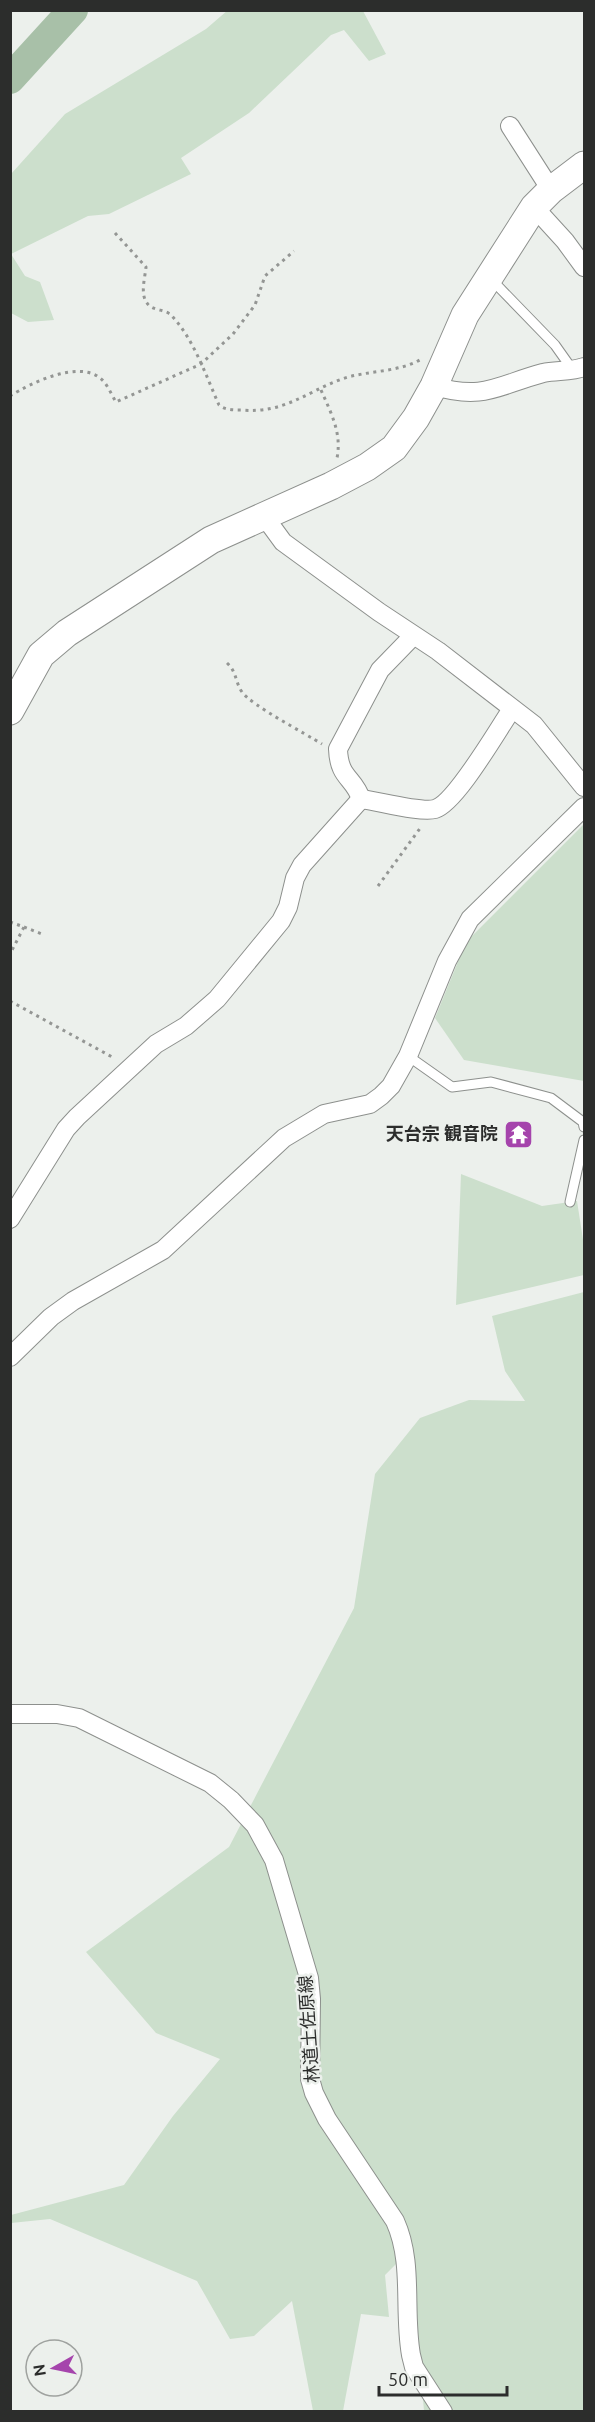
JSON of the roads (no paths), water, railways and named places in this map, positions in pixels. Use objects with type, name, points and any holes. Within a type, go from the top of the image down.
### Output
[{"type":"street","points":[[510,126],[542,199],[565,241],[585,267]]},
{"type":"street","points":[[10,711],[41,655],[67,633],[211,540],[331,486],[367,467],[394,448],[416,418],[434,386],[465,315],[542,199],[585,165]]},
{"type":"street","points":[[434,386],[455,393],[475,394],[501,389],[543,373],[578,368]]},
{"type":"street","points":[[264,516],[283,542],[413,636],[438,651],[534,725],[585,788]]},
{"type":"street","points":[[361,799],[359,792],[338,764],[338,749],[380,670],[413,636]]},
{"type":"street","points":[[361,799],[434,810],[445,804],[458,789],[512,709]]},
{"type":"street","points":[[10,1219],[66,1129],[156,1044],[186,1026],[217,999],[281,921],[288,907],[295,878],[302,865],[361,799]]},
{"type":"street","points":[[10,1357],[51,1317],[73,1301],[163,1250],[284,1138],[324,1114],[370,1104],[381,1096],[391,1086],[408,1056],[447,961],[470,919],[585,807]]},
{"type":"street","name":"林道土佐原線","points":[[10,1714],[57,1714],[79,1718],[210,1783],[231,1800],[260,1833],[274,1860],[309,1978],[310,2079],[314,2092],[327,2119],[395,2221],[401,2234],[406,2256],[411,2355],[414,2367],[443,2412]]},
{"type":"lane","points":[[490,277],[578,368]]},
{"type":"lane","points":[[408,1056],[452,1087],[491,1082],[550,1098],[584,1122],[585,1127]]},
{"type":"lane","points":[[570,1202],[585,1140]]},
{"type":"waterway","points":[[10,79],[73,10]]},
{"type":"place","name":"天台宗 観音院","points":[[519,1134]]}]
